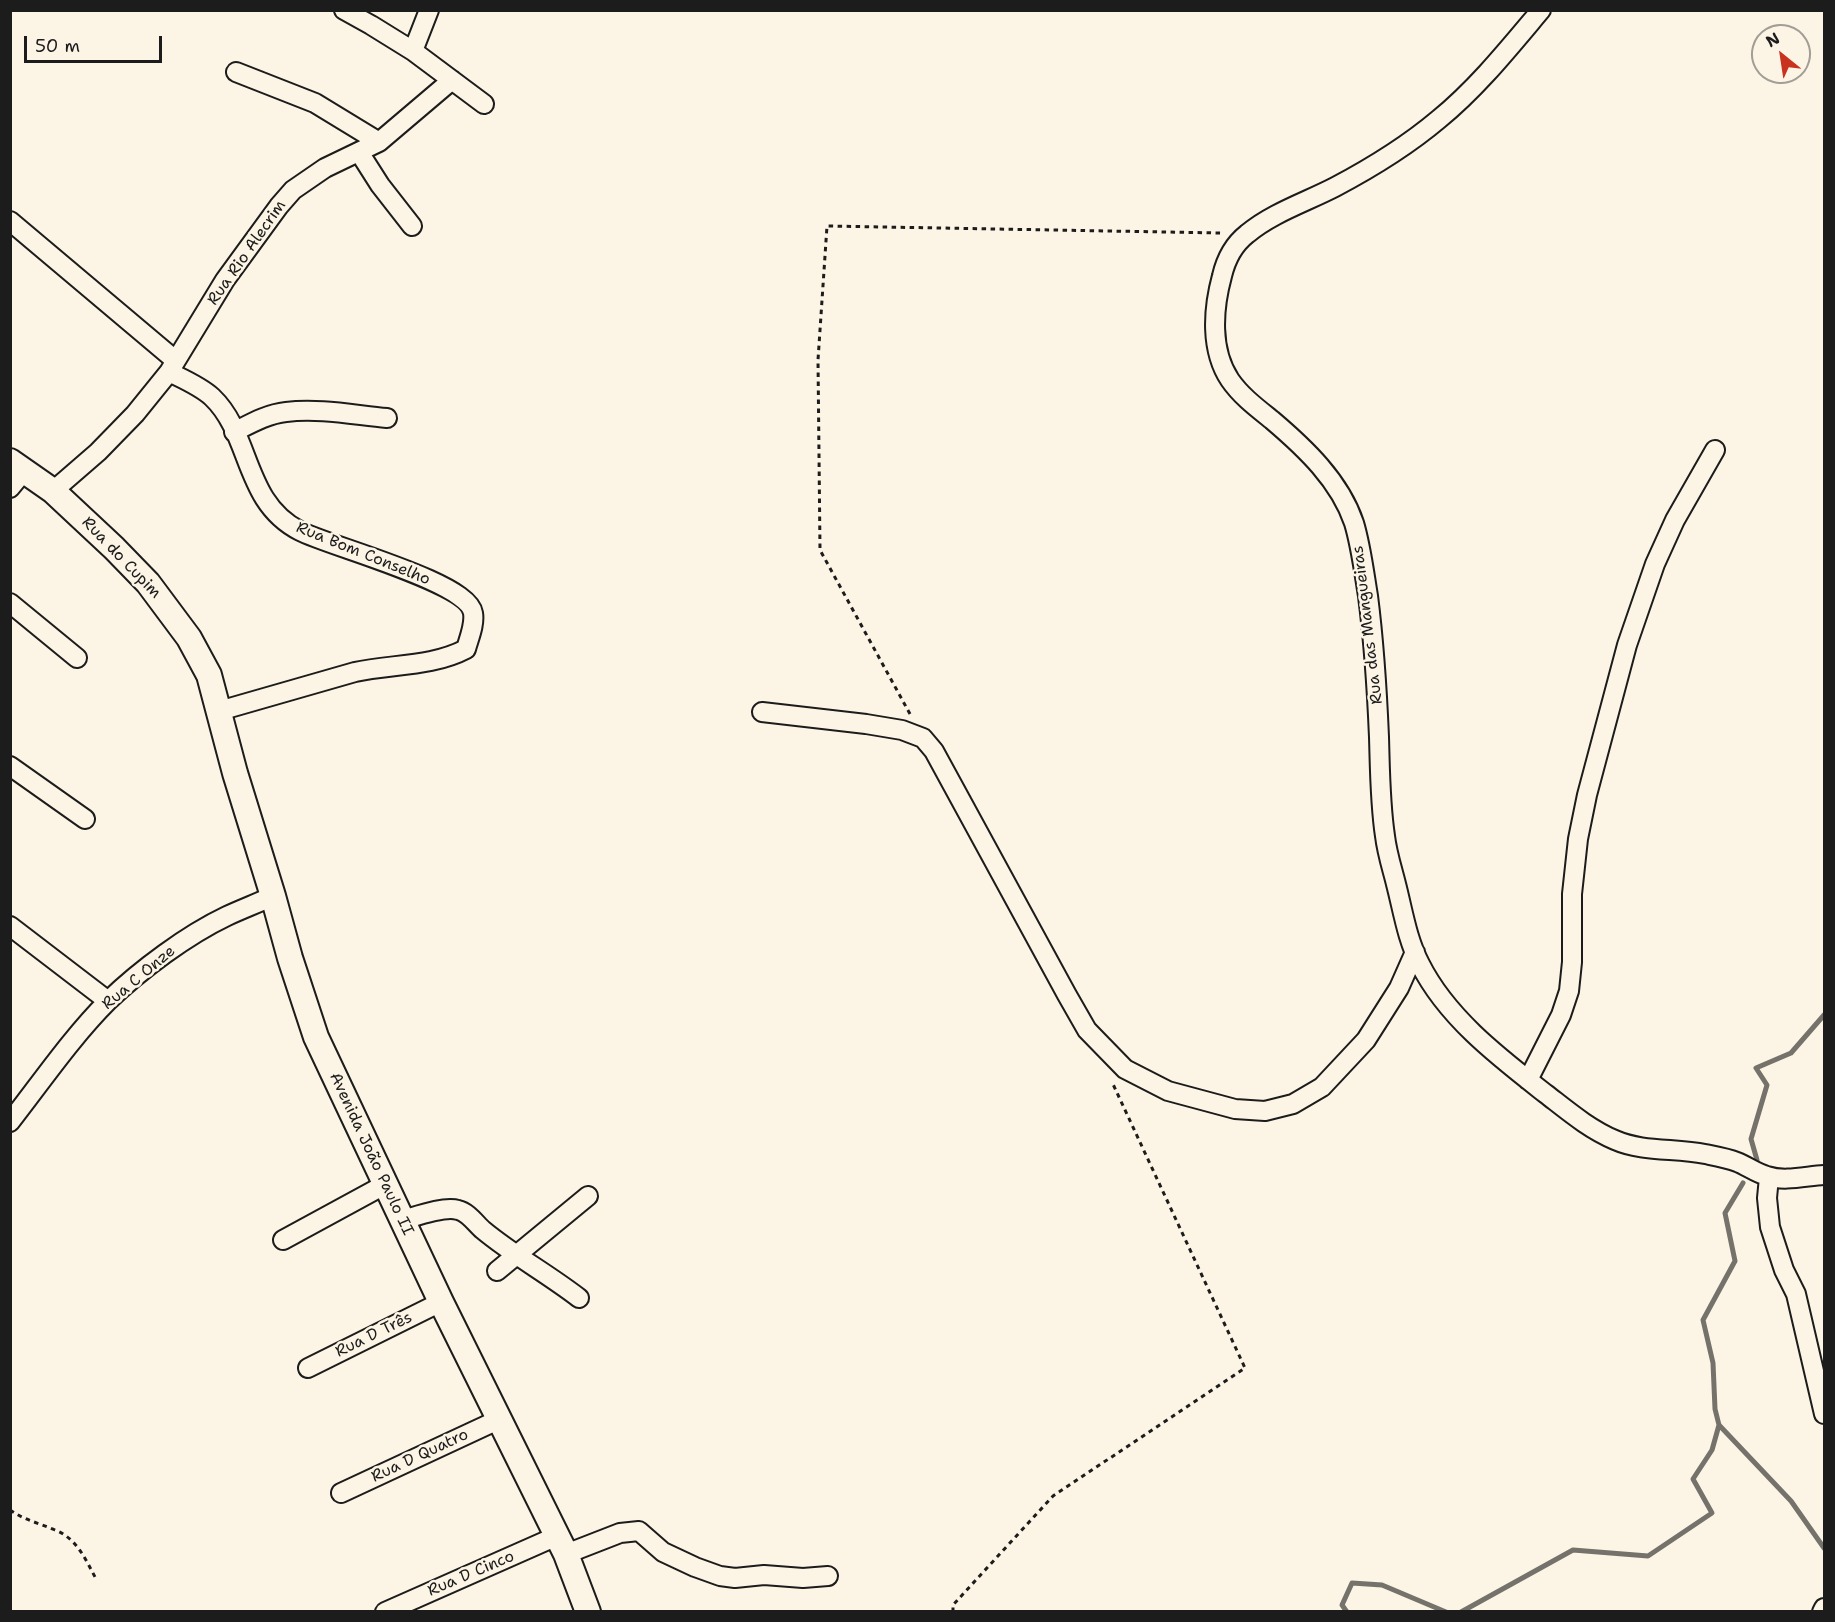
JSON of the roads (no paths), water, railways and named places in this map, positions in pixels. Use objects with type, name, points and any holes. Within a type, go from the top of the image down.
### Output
[{"type":"main road","name":"Rua do Cupim","points":[[15,473],[53,490],[148,583],[189,638],[209,675]]},
{"type":"main road","name":"Avenida João Paulo II","points":[[209,675],[235,773],[290,958],[316,1036],[441,1302],[561,1545],[588,1611]]},
{"type":"street","points":[[344,10],[413,51],[484,104]]},
{"type":"street","points":[[413,51],[429,10]]},
{"type":"street","name":"Rua das Mangueiras","points":[[1541,10],[1479,81],[1431,126],[1373,166],[1247,233],[1232,250],[1218,293],[1215,333],[1219,357],[1230,379],[1250,402],[1320,465],[1338,490],[1353,519],[1360,547],[1370,614],[1384,830],[1388,857],[1415,952],[1437,990],[1472,1032],[1528,1080],[1592,1128],[1617,1142],[1736,1161],[1769,1177],[1824,1175]]},
{"type":"street","points":[[236,72],[315,103],[379,142]]},
{"type":"street","name":"Rua Rio Alecrim","points":[[53,490],[99,452],[135,414],[172,366],[225,280],[293,190],[325,168],[379,142],[452,80]]},
{"type":"street","points":[[359,152],[380,185],[412,226]]},
{"type":"street","points":[[10,221],[172,366]]},
{"type":"street","name":"Rua Bom Conselho","points":[[172,366],[212,398],[222,410],[262,495],[273,511],[285,522],[300,532],[399,567],[446,588],[466,600],[473,612],[471,635],[466,649],[452,656],[355,672],[219,711]]},
{"type":"street","points":[[234,432],[268,416],[285,412],[318,411],[387,418]]},
{"type":"street","points":[[1528,1080],[1561,1015],[1569,991],[1572,962],[1572,894],[1578,839],[1587,795],[1627,645],[1655,564],[1675,520],[1715,450]]},
{"type":"street","points":[[10,603],[77,658]]},
{"type":"street","points":[[762,712],[866,724],[902,730],[923,738],[934,751],[1087,1030],[1125,1069],[1168,1091],[1235,1109],[1265,1112],[1293,1104],[1322,1087],[1366,1040],[1399,988],[1415,952]]},
{"type":"street","points":[[10,766],[84,819]]},
{"type":"street","name":"Rua C Onze","points":[[10,1122],[108,1001],[140,973],[186,940],[225,917],[273,896]]},
{"type":"street","points":[[10,926],[108,1001]]},
{"type":"street","points":[[1769,1177],[1767,1198],[1770,1227],[1784,1270],[1817,1347],[1824,1414]]},
{"type":"street","points":[[283,1240],[386,1184]]},
{"type":"street","points":[[497,1271],[588,1196]]},
{"type":"street","points":[[403,1220],[442,1210],[458,1210],[467,1214],[497,1241],[579,1298]]},
{"type":"street","name":"Rua D Três","points":[[308,1368],[441,1302]]},
{"type":"street","name":"Rua D Quatro","points":[[341,1493],[500,1419]]},
{"type":"street","name":"Rua D Cinco","points":[[385,1611],[561,1545],[639,1531],[663,1552],[720,1576],[735,1578],[764,1575],[802,1578],[828,1576]]},
{"type":"waterway","points":[[1757,1160],[1751,1139],[1767,1085],[1756,1068],[1791,1053],[1824,1015]]},
{"type":"waterway","points":[[1743,1183],[1725,1213],[1735,1261],[1703,1320],[1713,1363],[1715,1409],[1719,1425],[1791,1501],[1824,1548]]},
{"type":"waterway","points":[[1461,1612],[1573,1550],[1648,1556],[1712,1513],[1693,1479],[1712,1450],[1719,1425]]},
{"type":"waterway","points":[[1347,1612],[1342,1605],[1352,1583],[1382,1585],[1446,1612]]}]
